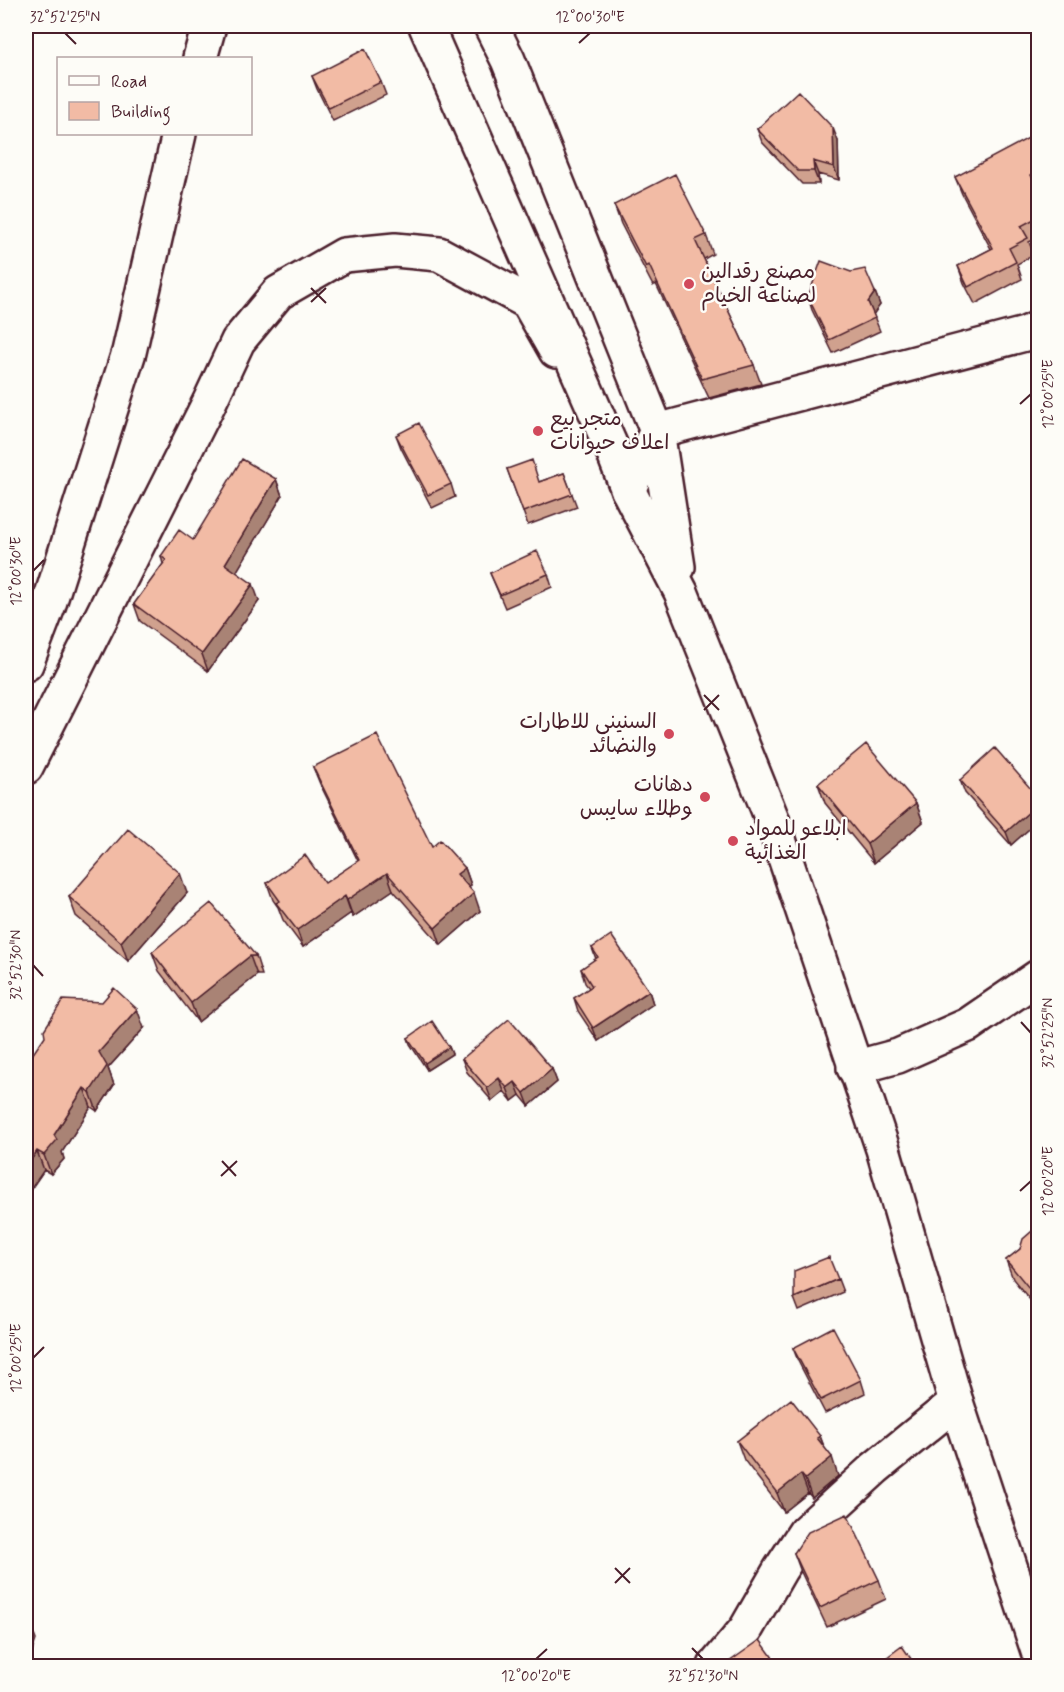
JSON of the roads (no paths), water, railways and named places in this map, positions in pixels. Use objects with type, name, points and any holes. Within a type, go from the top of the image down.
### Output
[{"type":"street","points":[[184,57],[186,26]]},
{"type":"street","points":[[200,57],[209,26]]},
{"type":"street","points":[[426,26],[628,490],[681,592],[772,819],[883,1149],[956,1402],[1038,1652]]},
{"type":"street","points":[[491,26],[508,60],[657,431],[681,592]]},
{"type":"street","points":[[26,664],[49,604],[129,352],[179,135]]},
{"type":"street","points":[[26,767],[238,341],[278,293],[344,255],[395,250],[439,254],[528,302],[612,449]]},
{"type":"street","points":[[628,490],[657,431],[1025,334],[1038,328]]},
{"type":"street","points":[[854,1068],[898,1056],[968,1025],[1038,976]]},
{"type":"street","points":[[715,1666],[746,1629],[805,1532],[875,1468],[956,1402]]},
{"type":"place","name":"مصنع رقدالين لصناعة الخيام","points":[[689,284]]},
{"type":"place","name":"متجر بيع اعلاف حيوانات","points":[[538,431]]},
{"type":"place","name":"السنيني للاطارات والنضائد","points":[[669,734]]},
{"type":"place","name":"دهانات وطلاء سايبس","points":[[705,797]]},
{"type":"place","name":"ابلاعو للمواد الغذائية","points":[[733,841]]}]
